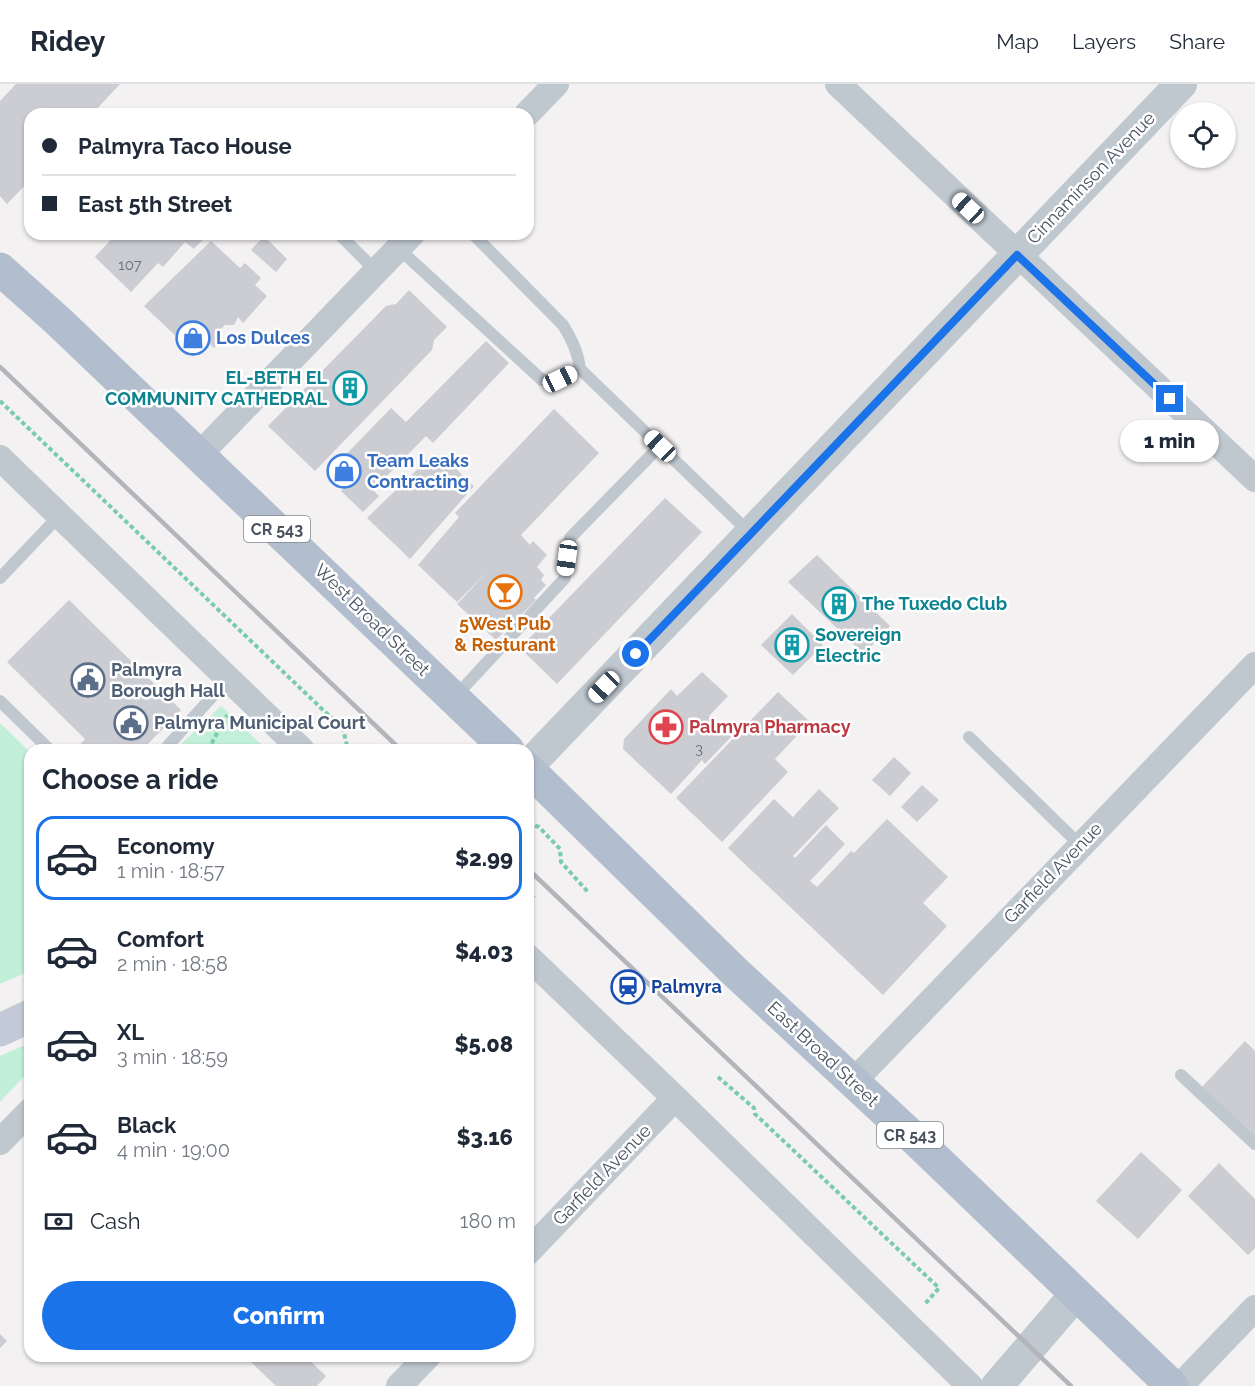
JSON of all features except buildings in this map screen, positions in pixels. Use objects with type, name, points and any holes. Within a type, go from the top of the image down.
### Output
[{"type":"main road","name":"West Broad Street","points":[[0,269],[57,320],[502,744]]},
{"type":"main road","name":"East Broad Street","points":[[534,774],[734,971],[1172,1386]]},
{"type":"main road","points":[[0,1030],[24,1019]]},
{"type":"street","points":[[533,108],[556,84]]},
{"type":"street","points":[[838,84],[1255,479]]},
{"type":"street","name":"Cinnaminson Avenue","points":[[534,762],[1181,84]]},
{"type":"street","points":[[199,455],[405,241]]},
{"type":"street","points":[[0,458],[296,744]]},
{"type":"street","name":"Garfield Avenue","points":[[853,1082],[1080,845],[1254,668]]},
{"type":"street","points":[[534,963],[970,1386]]},
{"type":"street","name":"Garfield Avenue","points":[[534,1245],[675,1098]]},
{"type":"street","points":[[0,1142],[24,1117]]},
{"type":"street","points":[[997,1386],[1076,1294]]},
{"type":"street","points":[[1180,1386],[1255,1308]]},
{"type":"street","points":[[399,1386],[422,1362]]},
{"type":"lane","points":[[345,240],[376,271]]},
{"type":"lane","points":[[479,240],[563,325],[575,348],[580,369],[751,534]]},
{"type":"lane","points":[[405,241],[542,380],[553,381],[580,369]]},
{"type":"lane","points":[[454,698],[565,578],[570,538],[660,446]]},
{"type":"lane","points":[[0,578],[59,516]]},
{"type":"lane","points":[[169,744],[228,679]]},
{"type":"lane","points":[[0,701],[44,744]]},
{"type":"lane","points":[[969,737],[1080,845]]},
{"type":"lane","points":[[1180,1076],[1255,1144]]},
{"type":"path","points":[[0,401],[343,729],[347,744]]},
{"type":"path","points":[[534,825],[539,827],[560,849],[561,862],[588,892]]},
{"type":"path","points":[[718,1077],[754,1108],[754,1114],[939,1288],[918,1311]]},
{"type":"green space","points":[[221,706],[261,744],[181,744]]},
{"type":"green space","points":[[0,723],[24,746],[24,974],[0,984]]},
{"type":"green space","points":[[24,1046],[24,1076],[0,1102],[0,1056]]},
{"type":"railway","points":[[0,367],[395,744]]},
{"type":"railway","points":[[534,875],[1071,1386]]},
{"type":"place","name":"Los Dulces","points":[[193,338]]},
{"type":"place","name":"EL-BETH EL COMMUNITY CATHEDRAL","points":[[350,388]]},
{"type":"place","name":"Team Leaks Contracting","points":[[344,471]]},
{"type":"place","name":"5West Pub & Resturant","points":[[505,592]]},
{"type":"place","name":"The Tuxedo Club","points":[[839,604]]},
{"type":"place","name":"Sovereign Electric","points":[[792,645]]},
{"type":"place","name":"Palmyra Borough Hall","points":[[88,680]]},
{"type":"place","name":"Palmyra Municipal Court","points":[[131,723]]},
{"type":"place","name":"Palmyra Pharmacy","points":[[666,727]]},
{"type":"place","name":"Palmyra","points":[[628,987]]},
{"type":"route","points":[[636,654],[1017,255],[1170,399]]}]
